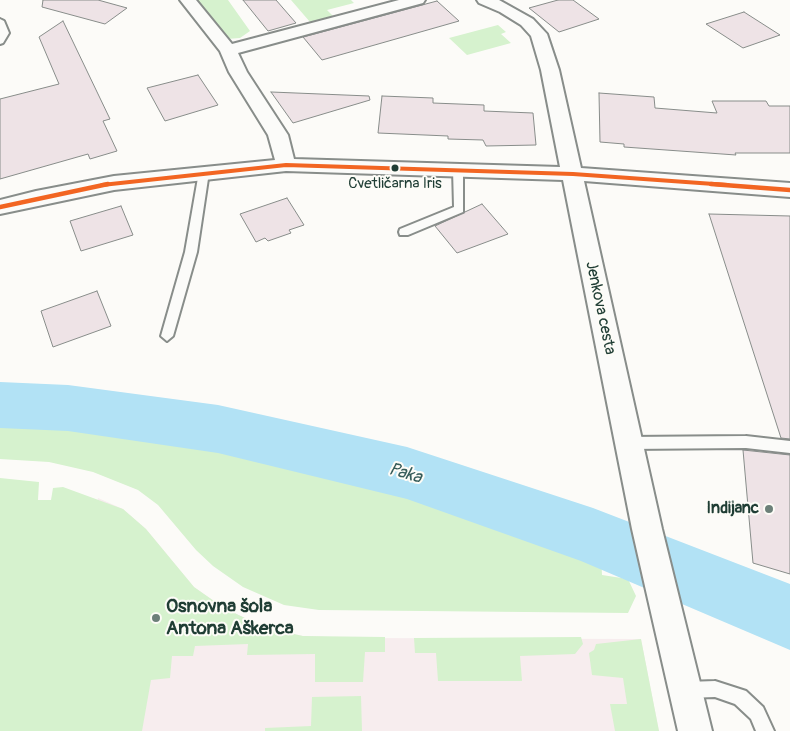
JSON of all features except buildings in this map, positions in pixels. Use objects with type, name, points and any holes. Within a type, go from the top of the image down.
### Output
[{"type":"street","points":[[188,0],[228,50],[238,72],[278,135],[286,165]]},
{"type":"street","points":[[228,50],[417,0]]},
{"type":"street","name":"Jenkova cesta","points":[[485,0],[506,9],[527,22],[539,34],[550,70],[647,529],[687,690]]},
{"type":"street","points":[[0,208],[36,198],[114,183],[204,172],[286,165],[573,174],[790,190]]},
{"type":"street","points":[[687,690],[695,731]]},
{"type":"lane","points":[[0,21],[5,33],[0,41]]},
{"type":"lane","points":[[404,232],[460,209],[458,169]]},
{"type":"lane","points":[[167,336],[191,252],[204,172]]},
{"type":"lane","points":[[628,442],[746,442],[790,447]]},
{"type":"lane","points":[[687,690],[715,690],[740,697],[758,713],[765,731]]},
{"type":"shaded area","name":"Osnovna šola Antona Aškerca","points":[[98,498],[123,509],[146,529],[194,587],[224,608],[266,628],[303,636],[351,638],[641,639],[659,731],[38,731]]},
{"type":"green space","points":[[196,0],[228,0],[250,31],[240,38],[227,39]]},
{"type":"green space","points":[[291,0],[351,0],[354,3],[327,10],[333,16],[310,22]]},
{"type":"green space","points":[[498,25],[506,32],[501,34],[511,43],[467,55],[449,38]]},
{"type":"green space","points":[[0,414],[86,425],[247,450],[386,481],[499,516],[601,556],[602,575],[628,579],[636,596],[628,613],[319,610],[284,605],[243,587],[213,566],[196,550],[158,505],[138,490],[93,472],[49,462],[0,459]]},
{"type":"green space","points":[[0,478],[39,482],[38,500],[51,500],[53,488],[63,487],[123,509],[146,529],[194,587],[224,608],[266,628],[303,636],[385,637],[385,652],[365,652],[363,682],[315,682],[315,654],[247,655],[248,644],[195,646],[193,656],[172,656],[170,678],[151,680],[142,731],[0,731]]},
{"type":"green space","points":[[581,637],[583,644],[575,654],[520,656],[522,681],[438,681],[436,653],[415,653],[414,638]]},
{"type":"green space","points":[[641,639],[659,731],[615,731],[610,704],[627,704],[623,678],[592,675],[589,653],[594,650],[596,644]]},
{"type":"green space","points":[[361,696],[362,731],[265,731],[265,728],[311,726],[312,697]]},
{"type":"waterway","name":"Paka","points":[[0,405],[68,408],[218,429],[407,473],[593,537],[790,617]]},
{"type":"transit line","points":[[0,207],[114,183],[286,165],[573,174],[790,190]]},
{"type":"place","name":"Cvetličarna Iris","points":[[395,168]]},
{"type":"place","name":"Indijanc","points":[[769,509]]},
{"type":"place","name":"Osnovna šola Antona Aškerca","points":[[156,618]]}]
